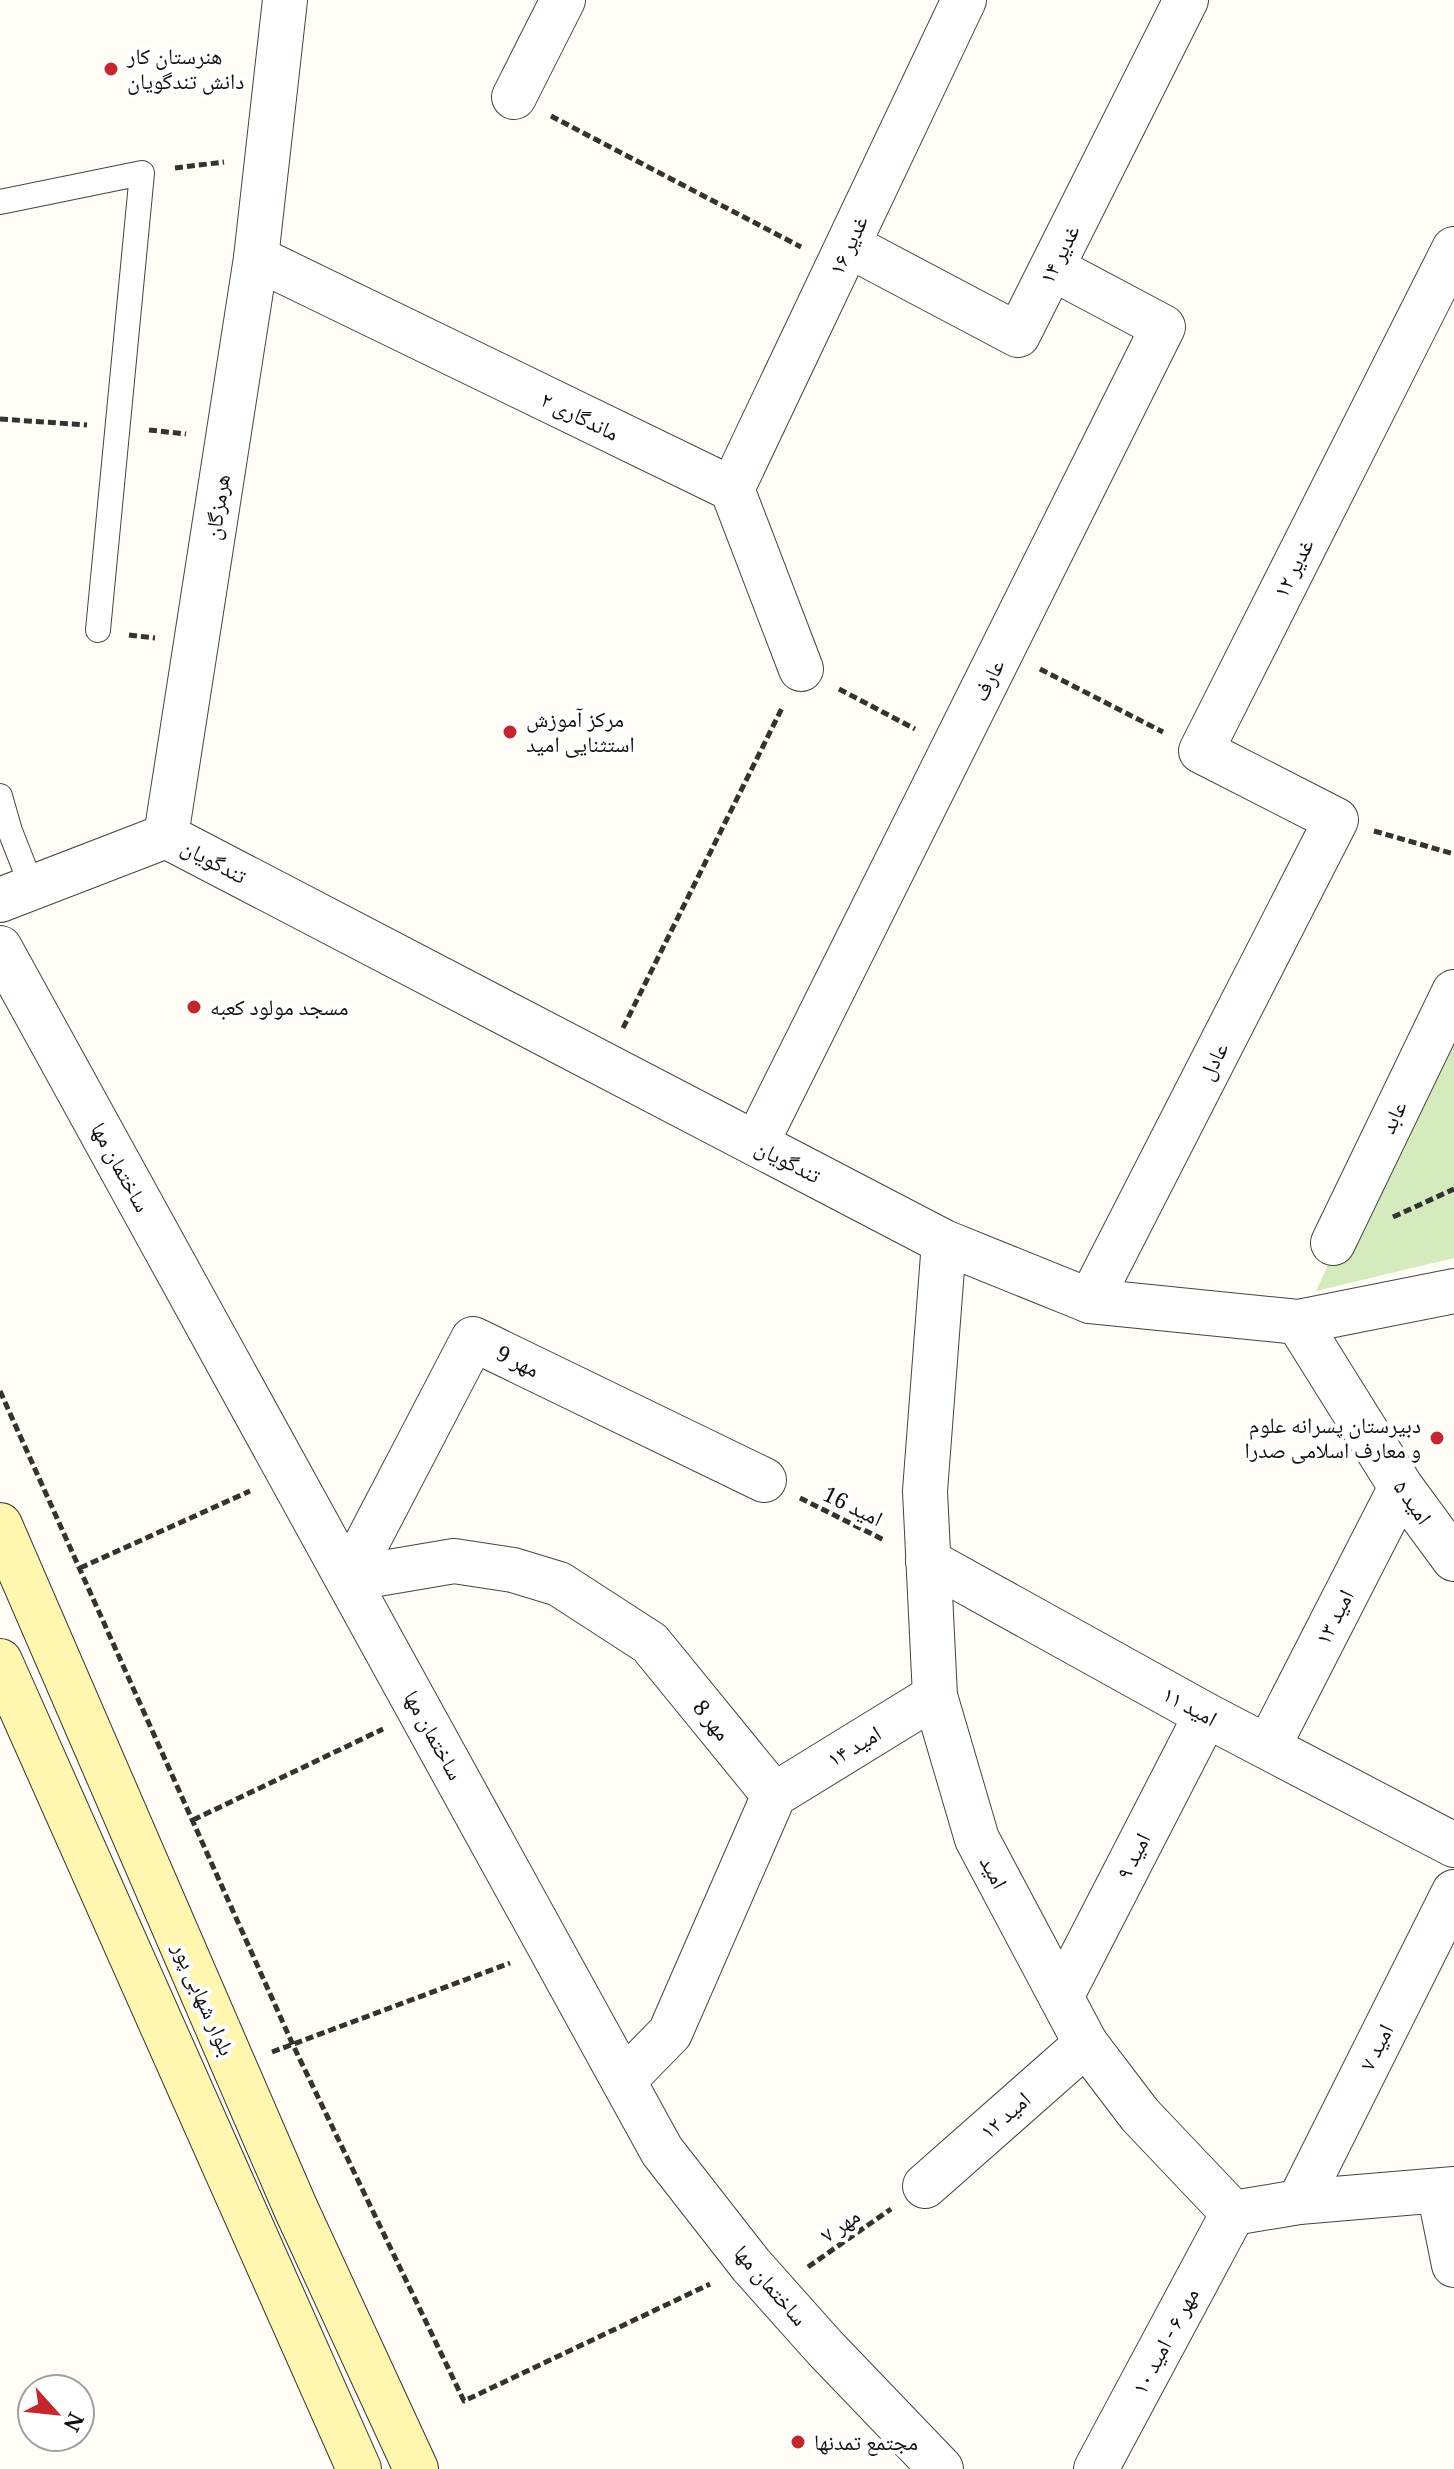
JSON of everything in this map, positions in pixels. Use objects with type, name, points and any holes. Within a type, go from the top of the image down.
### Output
[{"type":"main road","name":"بلوار شهابی پور","points":[[0,1525],[20,1627],[234,2067],[416,2469]]},
{"type":"main road","points":[[0,1661],[359,2469]]},
{"type":"street","name":"هرمزگان","points":[[166,836],[256,258],[285,0]]},
{"type":"street","points":[[514,97],[563,0]]},
{"type":"street","name":"غدیر ۱۶","points":[[732,489],[964,0]]},
{"type":"street","name":"غدیر ۱۴","points":[[842,256],[1018,335],[1186,0]]},
{"type":"street","name":"غدیر ۱۲","points":[[1201,751],[1454,249]]},
{"type":"street","name":"ماندگاری ۲","points":[[256,258],[732,489]]},
{"type":"street","name":"عارف","points":[[756,1144],[1163,327],[1052,268]]},
{"type":"street","points":[[732,489],[801,669]]},
{"type":"street","points":[[1201,751],[1336,820]]},
{"type":"street","name":"عادل","points":[[1090,1301],[1336,820]]},
{"type":"street","points":[[16,894],[166,836]]},
{"type":"street","name":"تندگویان","points":[[166,836],[944,1242],[1090,1301],[1298,1322],[1454,1291]]},
{"type":"street","name":"ساختمان مها","points":[[0,948],[662,2151],[762,2278],[941,2469]]},
{"type":"street","name":"عابد","points":[[1333,1243],[1454,992]]},
{"type":"street","name":"امید","points":[[944,1242],[925,1491],[935,1696],[977,1839],[1086,2044],[1140,2115],[1233,2213]]},
{"type":"street","name":"امید ۵","points":[[1298,1322],[1401,1487],[1454,1559]]},
{"type":"street","name":"مهر 9","points":[[348,1579],[473,1339],[764,1480]]},
{"type":"street","name":"امید ۱۳","points":[[1268,1747],[1401,1487]]},
{"type":"street","name":"مهر 8","points":[[348,1579],[454,1561],[513,1570],[559,1584],[650,1643],[774,1795]]},
{"type":"street","name":"امید ۱۱","points":[[928,1561],[1206,1715],[1454,1845]]},
{"type":"street","name":"امید ۱۴","points":[[774,1795],[935,1696]]},
{"type":"street","name":"امید ۹","points":[[1061,1997],[1206,1715]]},
{"type":"street","points":[[624,2080],[670,2033],[774,1795]]},
{"type":"street","name":"امید ۷","points":[[1299,2202],[1454,1892]]},
{"type":"street","name":"امید ۱۲","points":[[925,2186],[1086,2044]]},
{"type":"street","points":[[1233,2213],[1299,2202],[1446,2190],[1454,2265]]},
{"type":"street","name":"مهر ۶ - امید ۱۰","points":[[1096,2469],[1233,2213]]},
{"type":"lane","points":[[0,202],[142,173],[98,630]]},
{"type":"lane","points":[[0,796],[10,831],[16,894]]},
{"type":"path","points":[[514,97],[842,256]]},
{"type":"path","points":[[142,173],[268,155]]},
{"type":"path","points":[[98,630],[196,644]]},
{"type":"path","points":[[1003,651],[1201,751]]},
{"type":"path","points":[[604,1065],[801,669],[953,749]]},
{"type":"path","points":[[1336,820],[1454,854]]},
{"type":"path","points":[[0,1391],[293,2045]]},
{"type":"path","points":[[80,1568],[290,1472]]},
{"type":"path","name":"امید 16","points":[[764,1480],[928,1561]]},
{"type":"path","points":[[193,1820],[421,1711]]},
{"type":"path","points":[[234,2067],[551,1947]]},
{"type":"path","name":"مهر ۷","points":[[293,2045],[464,2401],[762,2278],[925,2186]]},
{"type":"green space","points":[[1454,994],[1454,1258],[1316,1291]]},
{"type":"place","name":"هنرستان کار دانش تندگویان","points":[[111,69]]},
{"type":"place","name":"مرکز آموزش استثنایی امید","points":[[510,732]]},
{"type":"place","name":"مسجد مولود کعبه","points":[[194,1007]]},
{"type":"place","name":"دبیرستان پسرانه علوم و معارف اسلامی صدرا","points":[[1437,1438]]},
{"type":"place","name":"مجتمع تمدنها","points":[[798,2442]]}]
